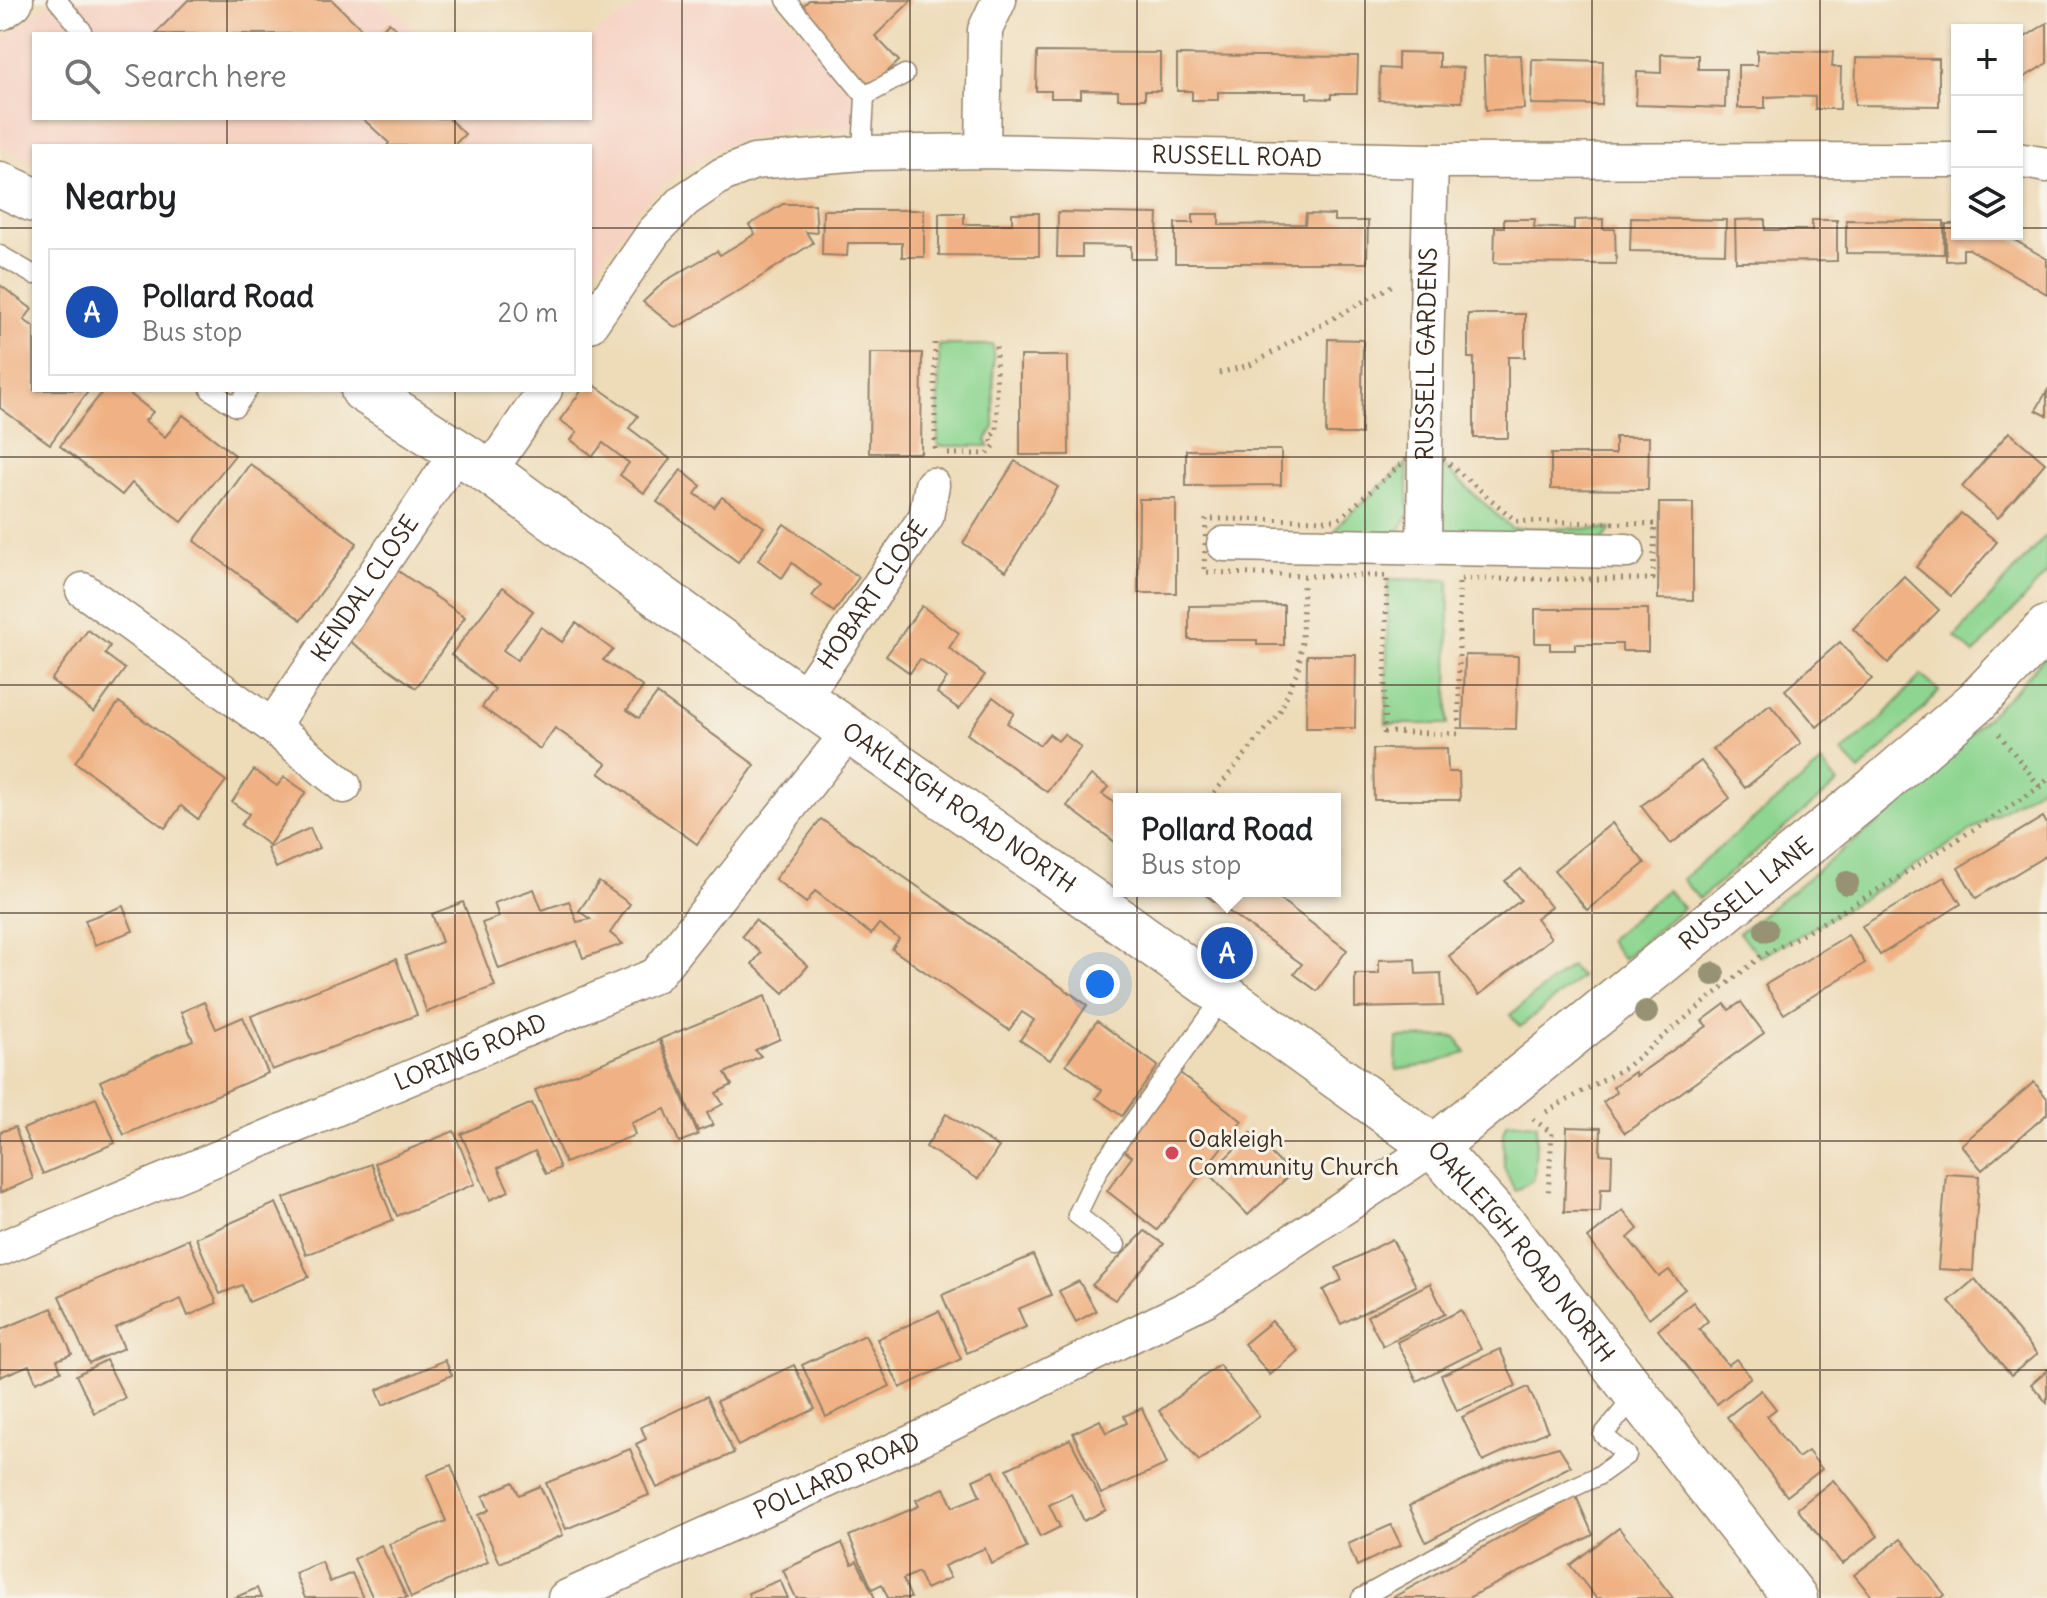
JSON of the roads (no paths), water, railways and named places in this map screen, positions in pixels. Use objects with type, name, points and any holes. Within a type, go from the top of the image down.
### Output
[{"type":"main road","points":[[0,8],[11,0]]},
{"type":"main road","points":[[0,184],[32,199]]},
{"type":"main road","name":"OAKLEIGH ROAD NORTH","points":[[366,392],[474,461],[802,699],[1115,917],[1434,1147],[1507,1228],[1795,1598]]},
{"type":"main road","name":"RUSSELL LANE","points":[[1434,1147],[1864,799],[1976,702],[2047,628]]},
{"type":"street","points":[[983,151],[985,30],[999,0]]},
{"type":"street","name":"RUSSELL ROAD","points":[[592,322],[654,232],[685,200],[722,175],[754,162],[862,153],[983,151],[1431,161],[1951,160]]},
{"type":"street","name":"RUSSELL GARDENS","points":[[1424,546],[1431,161]]},
{"type":"street","points":[[2023,161],[2047,165]]},
{"type":"street","points":[[474,461],[543,392]]},
{"type":"street","name":"KENDAL CLOSE","points":[[272,726],[474,461]]},
{"type":"street","name":"HOBART CLOSE","points":[[802,699],[926,517],[932,485]]},
{"type":"street","points":[[1224,544],[1627,551]]},
{"type":"street","points":[[83,590],[272,726],[344,786]]},
{"type":"street","name":"LORING ROAD","points":[[0,1249],[656,975],[849,732]]},
{"type":"street","name":"POLLARD ROAD","points":[[565,1598],[917,1440],[1206,1299],[1434,1147]]},
{"type":"lane","points":[[57,0],[82,30]]},
{"type":"lane","points":[[786,0],[865,96],[862,153]]},
{"type":"lane","points":[[865,96],[905,74]]},
{"type":"lane","points":[[0,255],[32,274]]},
{"type":"lane","points":[[213,392],[236,407],[247,392]]},
{"type":"lane","points":[[1116,1245],[1077,1215],[1099,1169],[1224,996]]},
{"type":"lane","points":[[1361,1598],[1492,1525],[1598,1476],[1627,1455],[1603,1435],[1636,1395]]},
{"type":"place","name":"Pollard Road","points":[[1227,953]]},
{"type":"place","name":"Oakleigh Community Church","points":[[1172,1153]]}]
